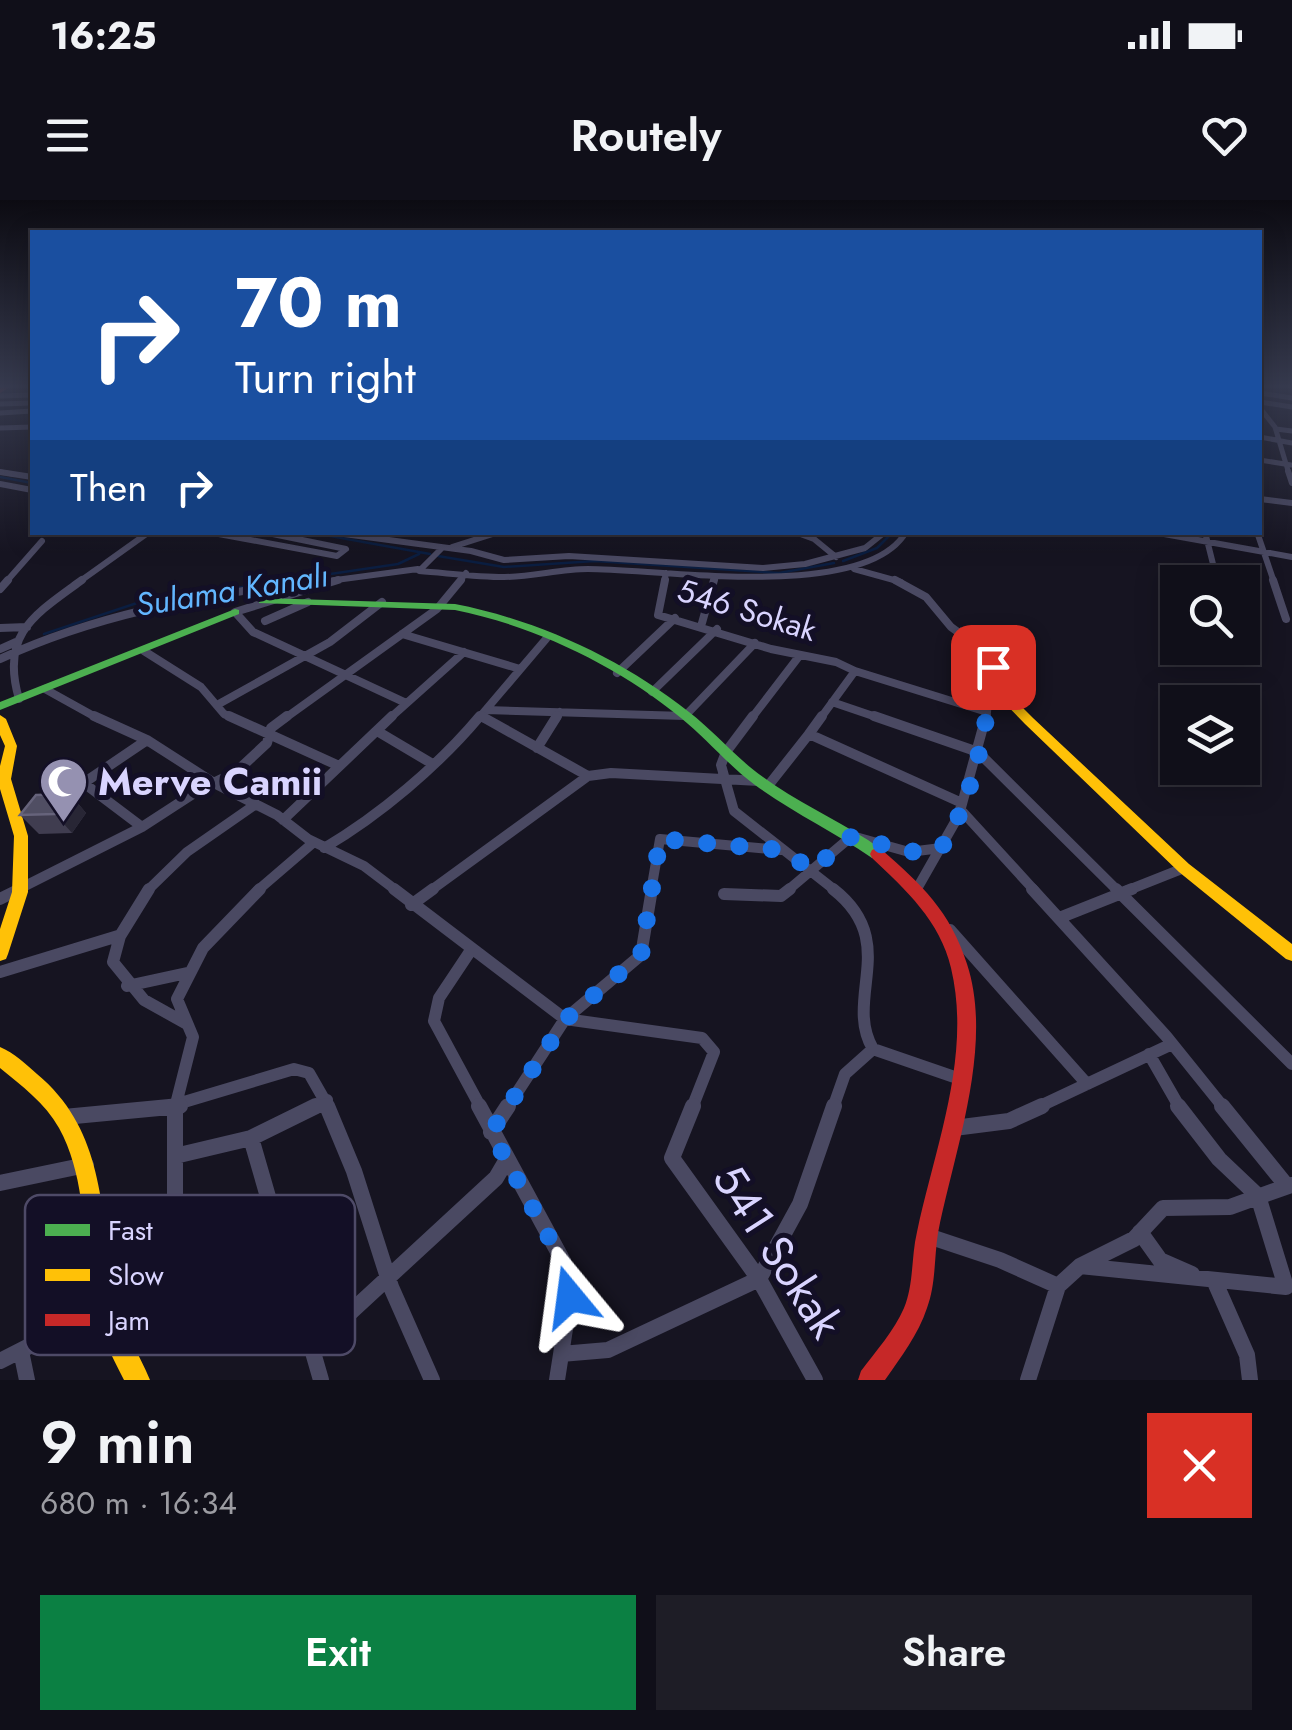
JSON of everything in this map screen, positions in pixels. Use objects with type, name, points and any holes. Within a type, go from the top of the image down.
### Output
[{"type":"street","points":[[1262,460],[1289,464],[1292,483]]},
{"type":"street","points":[[10,474],[30,466]]},
{"type":"street","points":[[0,472],[30,476]]},
{"type":"street","points":[[0,484],[30,490]]},
{"type":"street","points":[[1262,499],[1292,503]]},
{"type":"street","points":[[19,698],[13,679],[13,652],[27,627],[64,594],[146,535]]},
{"type":"street","points":[[224,535],[337,556],[346,549],[278,535]]},
{"type":"street","points":[[360,535],[504,560],[569,556],[763,568],[792,566],[865,548],[880,535]]},
{"type":"street","points":[[0,659],[78,626],[143,608],[195,597],[418,569],[443,550],[490,535]]},
{"type":"street","points":[[803,535],[814,539],[848,567],[882,575],[918,592],[933,604],[944,622],[989,654],[997,689],[1184,868],[1292,954]]},
{"type":"street","points":[[418,569],[430,574],[504,577],[586,569],[799,578],[882,556],[904,535]]},
{"type":"street","points":[[1168,535],[1292,558]]},
{"type":"street","points":[[1206,535],[1212,565]]},
{"type":"street","points":[[1258,535],[1286,619]]},
{"type":"street","points":[[0,589],[42,541]]},
{"type":"street","points":[[0,899],[142,827],[236,772],[268,744],[272,728],[442,606],[466,573]]},
{"type":"street","name":"546 Sokak","points":[[666,573],[658,615],[702,623],[755,643],[847,665],[987,712]]},
{"type":"street","points":[[702,623],[715,576]]},
{"type":"street","points":[[0,706],[300,587],[345,577]]},
{"type":"street","points":[[262,602],[382,602],[485,611],[520,622],[652,692],[686,716],[764,784],[852,836],[918,887],[943,922],[1086,1084]]},
{"type":"street","points":[[264,621],[308,602]]},
{"type":"street","points":[[217,706],[253,690],[359,622],[382,602]]},
{"type":"street","points":[[235,612],[253,632],[406,703]]},
{"type":"street","points":[[658,615],[660,628]]},
{"type":"street","points":[[617,673],[660,628],[676,618]]},
{"type":"street","points":[[0,628],[27,627]]},
{"type":"street","points":[[652,692],[717,629]]},
{"type":"street","points":[[402,634],[520,669]]},
{"type":"street","points":[[175,1195],[175,1106],[193,1037],[177,999],[187,973],[225,918],[319,845],[352,832],[460,740],[546,639]]},
{"type":"street","points":[[0,649],[16,642]]},
{"type":"street","points":[[483,713],[686,716],[755,643]]},
{"type":"street","points":[[144,651],[201,686],[224,714],[337,765]]},
{"type":"street","points":[[283,820],[337,765],[464,652]]},
{"type":"street","points":[[800,655],[726,752],[721,765],[734,811],[850,901],[865,930],[870,966],[863,1032],[874,1049],[964,1080]]},
{"type":"street","points":[[918,887],[961,806],[978,752],[993,667]]},
{"type":"street","points":[[764,784],[809,734],[855,670]]},
{"type":"street","points":[[45,689],[70,706],[147,740],[319,845],[364,866],[410,905],[566,1019]]},
{"type":"street","points":[[832,702],[978,752],[1292,1064]]},
{"type":"street","points":[[537,748],[560,712]]},
{"type":"street","points":[[483,713],[588,776]]},
{"type":"street","points":[[0,720],[11,746],[2,780],[21,836],[20,892],[0,954]]},
{"type":"street","points":[[377,731],[431,764]]},
{"type":"street","points":[[809,734],[961,806],[1172,1044],[1289,1185],[1230,1207],[1163,1208],[1140,1232],[1080,1266],[1058,1286],[1028,1380]]},
{"type":"street","points":[[51,805],[147,740]]},
{"type":"street","points":[[410,905],[588,776],[611,773],[764,784]]},
{"type":"street","points":[[86,784],[142,827]]},
{"type":"street","points":[[188,1024],[142,1002],[127,986],[113,962],[118,936],[134,904],[168,869],[256,804]]},
{"type":"street","points":[[17,825],[34,815]]},
{"type":"street","points":[[852,836],[909,852],[941,848]]},
{"type":"street","points":[[724,894],[781,896],[852,836]]},
{"type":"street","points":[[491,1132],[566,1019],[641,955],[660,839],[782,850]]},
{"type":"street","points":[[1059,918],[1184,868]]},
{"type":"street","points":[[870,1380],[918,1304],[927,1236],[964,1080],[968,1032],[958,957],[943,922]]},
{"type":"street","points":[[0,972],[118,936]]},
{"type":"street","points":[[470,950],[439,998],[434,1021],[562,1261],[570,1297],[557,1380]]},
{"type":"street","points":[[127,986],[187,973]]},
{"type":"street","name":"541 Sokak","points":[[566,1019],[702,1038],[714,1052],[672,1158],[759,1279],[815,1380]]},
{"type":"street","points":[[952,1128],[1010,1122],[1172,1044]]},
{"type":"street","points":[[561,1354],[608,1350],[759,1279],[800,1204],[845,1074],[874,1049]]},
{"type":"street","points":[[1080,1266],[1286,1287],[1258,1196],[1219,1159],[1169,1094],[1149,1054]]},
{"type":"street","points":[[0,1056],[64,1118],[86,1165],[91,1195]]},
{"type":"street","points":[[64,1118],[175,1106],[294,1069],[309,1073],[327,1100],[359,1179],[387,1278],[432,1380]]},
{"type":"street","points":[[175,1156],[251,1138],[327,1100]]},
{"type":"street","points":[[251,1138],[268,1195]]},
{"type":"street","points":[[355,1308],[496,1178],[506,1161]]},
{"type":"street","points":[[0,1182],[86,1165]]},
{"type":"street","points":[[1140,1232],[1160,1260],[1208,1279],[1247,1355],[1250,1380]]},
{"type":"street","points":[[927,1236],[1000,1260],[1058,1286]]},
{"type":"street","points":[[0,1361],[25,1349]]},
{"type":"street","points":[[22,1351],[27,1380]]},
{"type":"street","points":[[125,1355],[138,1380]]},
{"type":"street","points":[[316,1355],[321,1380]]},
{"type":"building","points":[[962,629],[975,630],[990,641],[968,641]]},
{"type":"building","points":[[70,794],[55,814],[20,815],[36,795]]},
{"type":"waterway","points":[[0,477],[30,483]]},
{"type":"waterway","points":[[325,535],[430,554]]},
{"type":"waterway","points":[[843,561],[877,548],[890,535]]},
{"type":"waterway","name":"Sulama Kanalı","points":[[44,634],[140,602],[398,564],[419,554]]},
{"type":"waterway","points":[[438,556],[504,567],[595,561],[779,573],[834,563]]},
{"type":"traffic: fast","points":[[263,601],[455,607],[543,633],[661,697],[759,781],[877,854]]},
{"type":"traffic: fast","points":[[0,706],[235,612]]},
{"type":"traffic: slow","points":[[993,667],[997,689],[1029,721],[1184,868],[1292,954]]},
{"type":"traffic: slow","points":[[0,719],[11,746],[4,779],[21,836],[20,892],[0,954]]},
{"type":"traffic: slow","points":[[0,1056],[53,1102],[66,1121],[84,1164],[91,1195]]},
{"type":"traffic: slow","points":[[125,1355],[138,1380]]},
{"type":"traffic: jam","points":[[870,1380],[910,1322],[920,1295],[927,1234],[959,1094],[966,1007],[959,966],[944,927],[917,890],[877,854]]},
{"type":"place","name":"Merve Camii","points":[[63,824]]},
{"type":"route","points":[[570,1297],[562,1261],[491,1132],[566,1019],[641,955],[660,839],[782,850],[812,870],[852,836],[909,852],[941,848],[950,836],[975,764],[993,667]]}]
